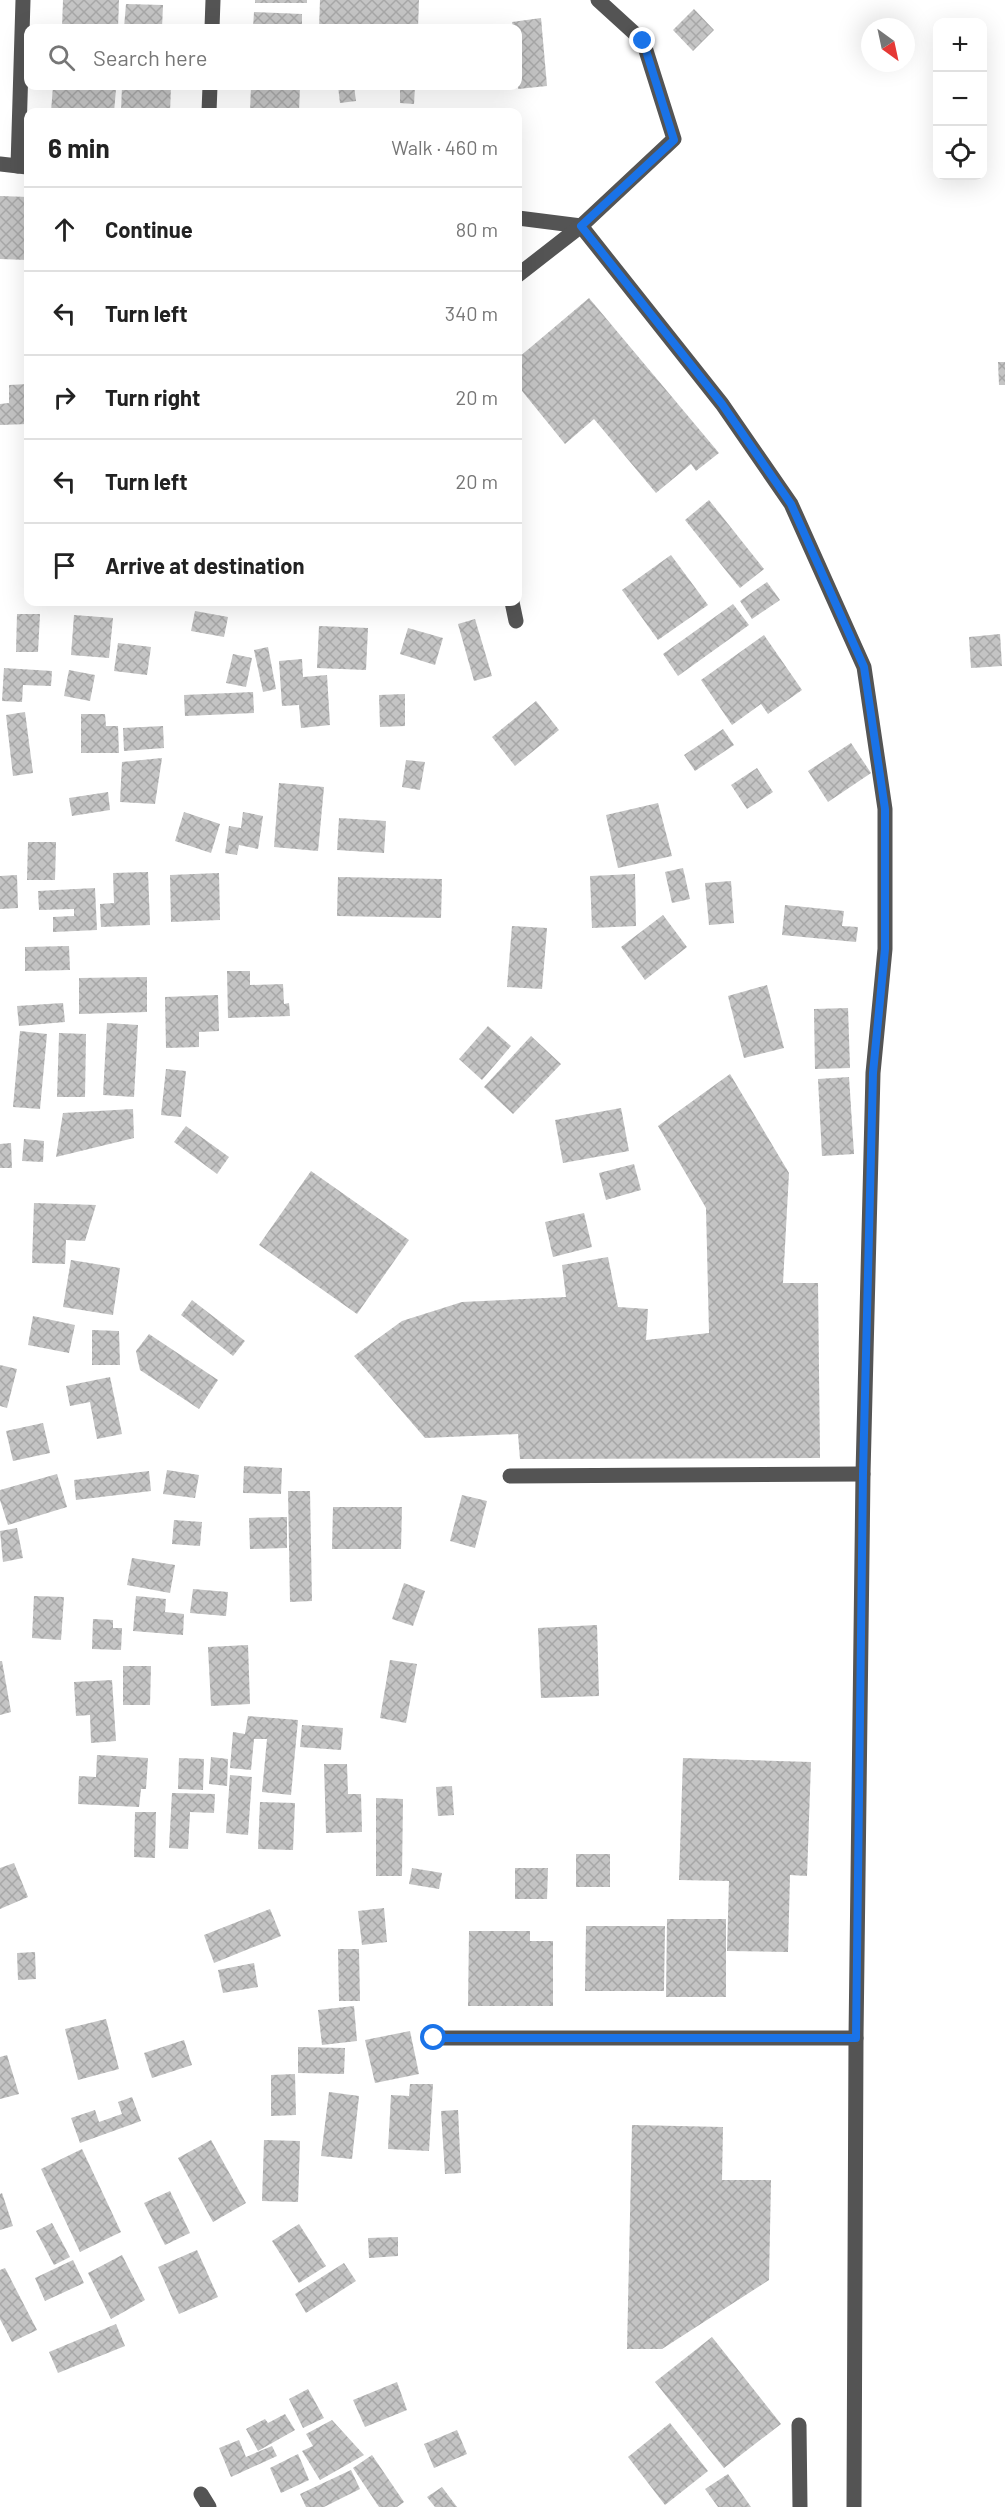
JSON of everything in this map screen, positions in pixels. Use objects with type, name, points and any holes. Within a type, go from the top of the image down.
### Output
[{"type":"street","points":[[0,164],[23,167],[23,0]]},
{"type":"street","points":[[212,24],[213,0]]},
{"type":"street","points":[[522,272],[581,226],[674,140],[643,41],[598,0]]},
{"type":"street","points":[[209,108],[210,90]]},
{"type":"street","points":[[522,219],[581,226],[722,404],[791,504],[864,667],[885,809],[885,949],[873,1073],[863,1474],[856,2038],[854,2507]]},
{"type":"street","points":[[513,606],[516,621]]},
{"type":"street","points":[[510,1476],[863,1474]]},
{"type":"street","points":[[434,2038],[856,2038]]},
{"type":"street","points":[[799,2425],[800,2507]]},
{"type":"building","points":[[63,0],[119,0],[118,24],[62,24]]},
{"type":"building","points":[[255,0],[307,0],[307,3],[255,3]]},
{"type":"building","points":[[320,0],[419,0],[418,24],[319,24]]},
{"type":"building","points":[[126,4],[163,5],[162,24],[124,24]]},
{"type":"building","points":[[694,9],[714,30],[693,51],[673,30]]},
{"type":"building","points":[[254,12],[302,14],[302,24],[253,24]]},
{"type":"building","points":[[541,18],[547,86],[522,89],[522,24],[512,24],[512,22]]},
{"type":"building","points":[[53,90],[116,90],[114,108],[51,108]]},
{"type":"building","points":[[122,90],[171,90],[170,108],[121,108]]},
{"type":"building","points":[[251,90],[300,90],[299,108],[250,108]]},
{"type":"building","points":[[338,90],[355,90],[356,101],[340,103]]},
{"type":"building","points":[[400,90],[415,90],[414,104],[400,103]]},
{"type":"building","points":[[0,196],[24,197],[24,260],[0,259]]},
{"type":"building","points":[[589,298],[719,453],[696,471],[691,464],[656,493],[594,419],[565,444],[522,391],[522,355]]},
{"type":"building","points":[[998,362],[1005,362],[1005,385],[999,385]]},
{"type":"building","points":[[24,384],[24,424],[0,425],[0,404],[9,403],[9,385]]},
{"type":"building","points":[[709,500],[764,569],[740,588],[685,520]]},
{"type":"building","points":[[671,555],[708,605],[658,640],[622,590]]},
{"type":"building","points":[[767,582],[780,600],[752,619],[740,601]]},
{"type":"building","points":[[733,604],[749,625],[678,676],[663,654]]},
{"type":"building","points":[[195,611],[228,617],[224,637],[191,631]]},
{"type":"building","points":[[17,614],[40,614],[38,652],[16,652]]},
{"type":"building","points":[[74,615],[113,618],[109,658],[71,655]]},
{"type":"building","points":[[475,619],[492,676],[474,681],[458,624]]},
{"type":"building","points":[[319,626],[368,628],[366,670],[317,668]]},
{"type":"building","points":[[408,628],[443,638],[435,665],[400,654]]},
{"type":"building","points":[[1000,634],[1002,666],[971,668],[969,637]]},
{"type":"building","points":[[764,635],[802,690],[768,714],[761,704],[732,725],[701,680]]},
{"type":"building","points":[[118,643],[151,647],[147,675],[114,671]]},
{"type":"building","points":[[268,647],[276,689],[263,692],[254,650]]},
{"type":"building","points":[[233,654],[252,658],[246,687],[226,683]]},
{"type":"building","points":[[302,659],[303,677],[327,675],[330,725],[301,728],[299,705],[282,706],[279,661]]},
{"type":"building","points":[[4,668],[52,671],[51,686],[23,685],[22,702],[2,701]]},
{"type":"building","points":[[69,670],[95,675],[90,701],[64,696]]},
{"type":"building","points":[[253,692],[254,713],[185,716],[184,695]]},
{"type":"building","points":[[405,694],[405,726],[380,727],[379,695]]},
{"type":"building","points":[[536,701],[559,730],[515,766],[492,737]]},
{"type":"building","points":[[25,712],[33,773],[13,776],[6,715]]},
{"type":"building","points":[[81,714],[105,714],[106,726],[118,726],[119,753],[81,753]]},
{"type":"building","points":[[163,726],[164,748],[124,751],[123,728]]},
{"type":"building","points":[[723,729],[734,745],[695,771],[684,755]]},
{"type":"building","points":[[851,743],[871,773],[828,802],[808,771]]},
{"type":"building","points":[[162,758],[155,804],[120,802],[122,762]]},
{"type":"building","points":[[406,760],[425,762],[420,790],[402,787]]},
{"type":"building","points":[[757,768],[773,792],[747,809],[731,785]]},
{"type":"building","points":[[279,783],[324,787],[318,851],[274,847]]},
{"type":"building","points":[[108,792],[110,810],[72,816],[69,798]]},
{"type":"building","points":[[658,803],[672,856],[618,868],[606,815]]},
{"type":"building","points":[[184,812],[220,824],[211,853],[175,841]]},
{"type":"building","points":[[243,812],[263,816],[258,849],[239,845],[237,855],[225,853],[229,826],[241,828]]},
{"type":"building","points":[[339,818],[386,821],[384,853],[337,850]]},
{"type":"building","points":[[28,842],[56,842],[55,880],[27,880]]},
{"type":"building","points":[[683,868],[690,899],[672,903],[665,872]]},
{"type":"building","points":[[148,872],[150,925],[101,927],[100,904],[114,903],[113,873]]},
{"type":"building","points":[[219,873],[220,920],[171,922],[170,875]]},
{"type":"building","points":[[635,874],[636,926],[592,928],[590,876]]},
{"type":"building","points":[[17,875],[18,908],[0,909],[0,876]]},
{"type":"building","points":[[338,877],[442,879],[441,918],[337,916]]},
{"type":"building","points":[[731,881],[734,923],[709,925],[705,883]]},
{"type":"building","points":[[95,888],[97,930],[53,932],[53,917],[74,916],[74,909],[39,910],[38,891]]},
{"type":"building","points":[[785,905],[844,911],[842,926],[858,927],[856,942],[782,935]]},
{"type":"building","points":[[663,915],[687,947],[645,980],[621,947]]},
{"type":"building","points":[[512,926],[547,928],[542,989],[507,987]]},
{"type":"building","points":[[69,946],[70,970],[25,971],[25,947]]},
{"type":"building","points":[[227,971],[250,971],[250,985],[283,984],[284,1004],[289,1003],[290,1016],[228,1018]]},
{"type":"building","points":[[147,977],[147,1012],[79,1014],[79,978]]},
{"type":"building","points":[[767,985],[784,1048],[744,1058],[728,996]]},
{"type":"building","points":[[218,995],[219,1031],[199,1032],[199,1047],[166,1048],[165,997]]},
{"type":"building","points":[[63,1003],[65,1022],[19,1026],[17,1006]]},
{"type":"building","points":[[848,1008],[850,1068],[815,1069],[814,1009]]},
{"type":"building","points":[[107,1023],[138,1025],[134,1097],[103,1095]]},
{"type":"building","points":[[488,1026],[511,1046],[482,1080],[459,1059]]},
{"type":"building","points":[[20,1031],[47,1034],[40,1109],[13,1107]]},
{"type":"building","points":[[59,1033],[86,1034],[85,1097],[57,1097]]},
{"type":"building","points":[[531,1036],[561,1064],[513,1114],[484,1087]]},
{"type":"building","points":[[166,1069],[186,1071],[181,1117],[161,1115]]},
{"type":"building","points":[[730,1074],[789,1173],[783,1283],[818,1283],[820,1458],[520,1459],[518,1434],[425,1438],[354,1356],[402,1321],[462,1302],[566,1297],[562,1265],[608,1257],[618,1307],[648,1309],[646,1340],[709,1333],[706,1208],[658,1126]]},
{"type":"building","points":[[849,1077],[854,1154],[822,1156],[818,1079]]},
{"type":"building","points":[[621,1108],[629,1151],[563,1163],[555,1120]]},
{"type":"building","points":[[133,1109],[134,1138],[56,1157],[63,1113]]},
{"type":"building","points":[[186,1126],[229,1157],[217,1174],[174,1142]]},
{"type":"building","points":[[24,1139],[44,1141],[43,1162],[22,1161]]},
{"type":"building","points":[[11,1143],[12,1168],[0,1168],[0,1144]]},
{"type":"building","points":[[634,1164],[641,1190],[606,1200],[599,1173]]},
{"type":"building","points":[[311,1171],[409,1240],[357,1314],[259,1245]]},
{"type":"building","points":[[34,1203],[96,1205],[85,1241],[66,1240],[65,1264],[32,1263]]},
{"type":"building","points":[[584,1213],[592,1247],[553,1257],[545,1222]]},
{"type":"building","points":[[71,1260],[120,1268],[113,1315],[63,1307]]},
{"type":"building","points":[[192,1300],[245,1341],[233,1356],[181,1315]]},
{"type":"building","points":[[33,1316],[75,1325],[69,1353],[28,1345]]},
{"type":"building","points":[[92,1330],[119,1331],[120,1365],[92,1365]]},
{"type":"building","points":[[149,1334],[218,1380],[199,1409],[140,1370],[136,1351]]},
{"type":"building","points":[[0,1365],[17,1369],[7,1408],[0,1406]]},
{"type":"building","points":[[110,1377],[122,1434],[97,1439],[90,1402],[70,1406],[66,1386]]},
{"type":"building","points":[[43,1423],[50,1453],[13,1461],[6,1431]]},
{"type":"building","points":[[244,1466],[282,1468],[281,1494],[243,1493]]},
{"type":"building","points":[[167,1470],[199,1475],[195,1498],[163,1494]]},
{"type":"building","points":[[149,1471],[151,1491],[76,1500],[74,1480]]},
{"type":"building","points":[[57,1474],[67,1507],[8,1525],[0,1500],[0,1490]]},
{"type":"building","points":[[288,1491],[310,1491],[312,1601],[290,1602]]},
{"type":"building","points":[[462,1495],[487,1501],[475,1548],[450,1541]]},
{"type":"building","points":[[333,1507],[402,1507],[401,1549],[332,1549]]},
{"type":"building","points":[[287,1517],[287,1548],[250,1549],[249,1518]]},
{"type":"building","points":[[174,1520],[202,1522],[200,1546],[172,1544]]},
{"type":"building","points":[[17,1528],[23,1558],[3,1562],[0,1531]]},
{"type":"building","points":[[132,1558],[175,1565],[170,1593],[127,1585]]},
{"type":"building","points":[[404,1583],[425,1591],[413,1626],[392,1619]]},
{"type":"building","points":[[193,1589],[228,1592],[226,1616],[190,1613]]},
{"type":"building","points":[[34,1596],[64,1597],[61,1640],[32,1638]]},
{"type":"building","points":[[136,1596],[166,1599],[165,1612],[184,1614],[183,1635],[133,1631]]},
{"type":"building","points":[[93,1619],[113,1620],[113,1628],[122,1628],[121,1650],[92,1649]]},
{"type":"building","points":[[597,1625],[599,1696],[541,1698],[538,1628]]},
{"type":"building","points":[[248,1645],[250,1704],[211,1706],[208,1647]]},
{"type":"building","points":[[390,1660],[417,1664],[406,1723],[380,1718]]},
{"type":"building","points":[[0,1661],[2,1661],[11,1712],[0,1715]]},
{"type":"building","points":[[123,1666],[151,1666],[150,1705],[123,1705]]},
{"type":"building","points":[[112,1680],[116,1741],[91,1743],[90,1715],[76,1716],[74,1682]]},
{"type":"building","points":[[248,1716],[298,1720],[291,1795],[262,1792],[267,1739],[254,1739],[251,1770],[230,1768],[233,1732],[245,1734]]},
{"type":"building","points":[[302,1725],[343,1728],[341,1750],[300,1747]]},
{"type":"building","points":[[97,1755],[148,1758],[146,1789],[141,1789],[139,1807],[78,1804],[79,1776],[96,1777]]},
{"type":"building","points":[[211,1757],[228,1759],[227,1786],[209,1784]]},
{"type":"building","points":[[179,1758],[204,1759],[203,1790],[178,1789]]},
{"type":"building","points":[[683,1758],[811,1762],[807,1876],[790,1875],[788,1952],[727,1951],[729,1881],[679,1880]]},
{"type":"building","points":[[324,1764],[347,1764],[348,1794],[361,1794],[362,1832],[326,1833]]},
{"type":"building","points":[[230,1775],[252,1777],[248,1835],[226,1833]]},
{"type":"building","points":[[452,1786],[454,1815],[438,1816],[436,1787]]},
{"type":"building","points":[[172,1793],[215,1794],[214,1813],[190,1812],[188,1849],[169,1848]]},
{"type":"building","points":[[376,1798],[403,1799],[402,1876],[376,1876]]},
{"type":"building","points":[[260,1802],[295,1803],[293,1850],[258,1849]]},
{"type":"building","points":[[135,1812],[156,1812],[155,1858],[134,1857]]},
{"type":"building","points":[[576,1854],[610,1854],[610,1887],[576,1887]]},
{"type":"building","points":[[14,1863],[28,1897],[0,1909],[0,1868]]},
{"type":"building","points":[[412,1868],[442,1873],[439,1889],[409,1884]]},
{"type":"building","points":[[515,1868],[548,1868],[547,1899],[515,1899]]},
{"type":"building","points":[[384,1908],[387,1942],[362,1945],[358,1911]]},
{"type":"building","points":[[270,1909],[281,1936],[214,1963],[204,1935]]},
{"type":"building","points":[[667,1919],[726,1919],[726,1997],[666,1997]]},
{"type":"building","points":[[586,1926],[665,1926],[664,1991],[585,1991]]},
{"type":"building","points":[[469,1931],[530,1931],[530,1941],[553,1941],[553,2006],[468,2006]]},
{"type":"building","points":[[338,1949],[359,1949],[360,2001],[339,2001]]},
{"type":"building","points":[[35,1952],[36,1979],[18,1980],[17,1953]]},
{"type":"building","points":[[254,1963],[258,1987],[223,1993],[218,1970]]},
{"type":"building","points":[[354,2006],[357,2041],[322,2045],[318,2010]]},
{"type":"building","points":[[106,2019],[119,2069],[78,2080],[65,2029]]},
{"type":"building","points":[[410,2031],[419,2074],[375,2083],[365,2040]]},
{"type":"building","points":[[184,2040],[192,2065],[152,2078],[144,2053]]},
{"type":"building","points":[[298,2047],[345,2048],[344,2074],[298,2073]]},
{"type":"building","points":[[7,2055],[19,2094],[0,2099],[0,2057]]},
{"type":"building","points":[[295,2074],[296,2115],[271,2116],[271,2075]]},
{"type":"building","points":[[410,2084],[433,2084],[429,2151],[388,2149],[391,2095],[409,2096]]},
{"type":"building","points":[[329,2092],[359,2096],[352,2159],[321,2156]]},
{"type":"building","points":[[132,2097],[141,2121],[80,2143],[71,2118],[95,2110],[99,2122],[122,2114],[118,2102]]},
{"type":"building","points":[[458,2110],[461,2173],[445,2174],[441,2111]]},
{"type":"building","points":[[632,2125],[723,2127],[722,2180],[771,2180],[769,2280],[662,2349],[627,2349]]},
{"type":"building","points":[[211,2140],[246,2203],[213,2222],[178,2158]]},
{"type":"building","points":[[264,2140],[300,2141],[298,2202],[262,2201]]},
{"type":"building","points":[[82,2149],[121,2232],[80,2252],[41,2169]]},
{"type":"building","points":[[170,2191],[190,2233],[165,2245],[144,2203]]},
{"type":"building","points":[[2,2193],[13,2226],[0,2230],[0,2194]]},
{"type":"building","points":[[52,2223],[70,2257],[54,2265],[36,2231]]},
{"type":"building","points":[[299,2224],[326,2266],[299,2283],[272,2241]]},
{"type":"building","points":[[398,2237],[398,2256],[369,2258],[368,2238]]},
{"type":"building","points":[[197,2250],[218,2297],[179,2314],[158,2267]]},
{"type":"building","points":[[122,2255],[145,2300],[111,2319],[88,2273]]},
{"type":"building","points":[[73,2260],[84,2283],[45,2301],[35,2278]]},
{"type":"building","points":[[344,2263],[356,2281],[306,2313],[295,2294]]},
{"type":"building","points":[[5,2268],[37,2330],[12,2342],[0,2319],[0,2270]]},
{"type":"building","points":[[116,2324],[125,2346],[58,2373],[49,2352]]},
{"type":"building","points":[[712,2337],[781,2424],[724,2468],[655,2382]]},
{"type":"building","points":[[397,2382],[407,2410],[365,2427],[353,2400]]},
{"type":"building","points":[[308,2389],[324,2418],[303,2428],[289,2399]]},
{"type":"building","points":[[285,2414],[295,2430],[258,2451],[246,2429],[265,2419],[268,2423]]},
{"type":"building","points":[[332,2420],[364,2455],[320,2480],[302,2451],[313,2446],[306,2434]]},
{"type":"building","points":[[670,2423],[708,2471],[665,2505],[628,2457]]},
{"type":"building","points":[[457,2430],[467,2454],[434,2468],[424,2444]]},
{"type":"building","points":[[239,2440],[246,2457],[272,2446],[277,2456],[231,2477],[219,2448]]},
{"type":"building","points":[[298,2454],[309,2480],[281,2493],[270,2468]]},
{"type":"building","points":[[372,2455],[404,2502],[397,2507],[379,2507],[353,2468]]},
{"type":"building","points":[[351,2470],[360,2489],[324,2507],[306,2507],[300,2494]]},
{"type":"building","points":[[728,2474],[751,2507],[718,2507],[705,2489]]},
{"type":"building","points":[[442,2487],[457,2507],[435,2507],[427,2497]]},
{"type":"route","points":[[434,2038],[856,2038],[863,1474],[873,1073],[885,949],[885,809],[864,667],[791,504],[722,404],[581,226],[674,140],[643,41]]}]
